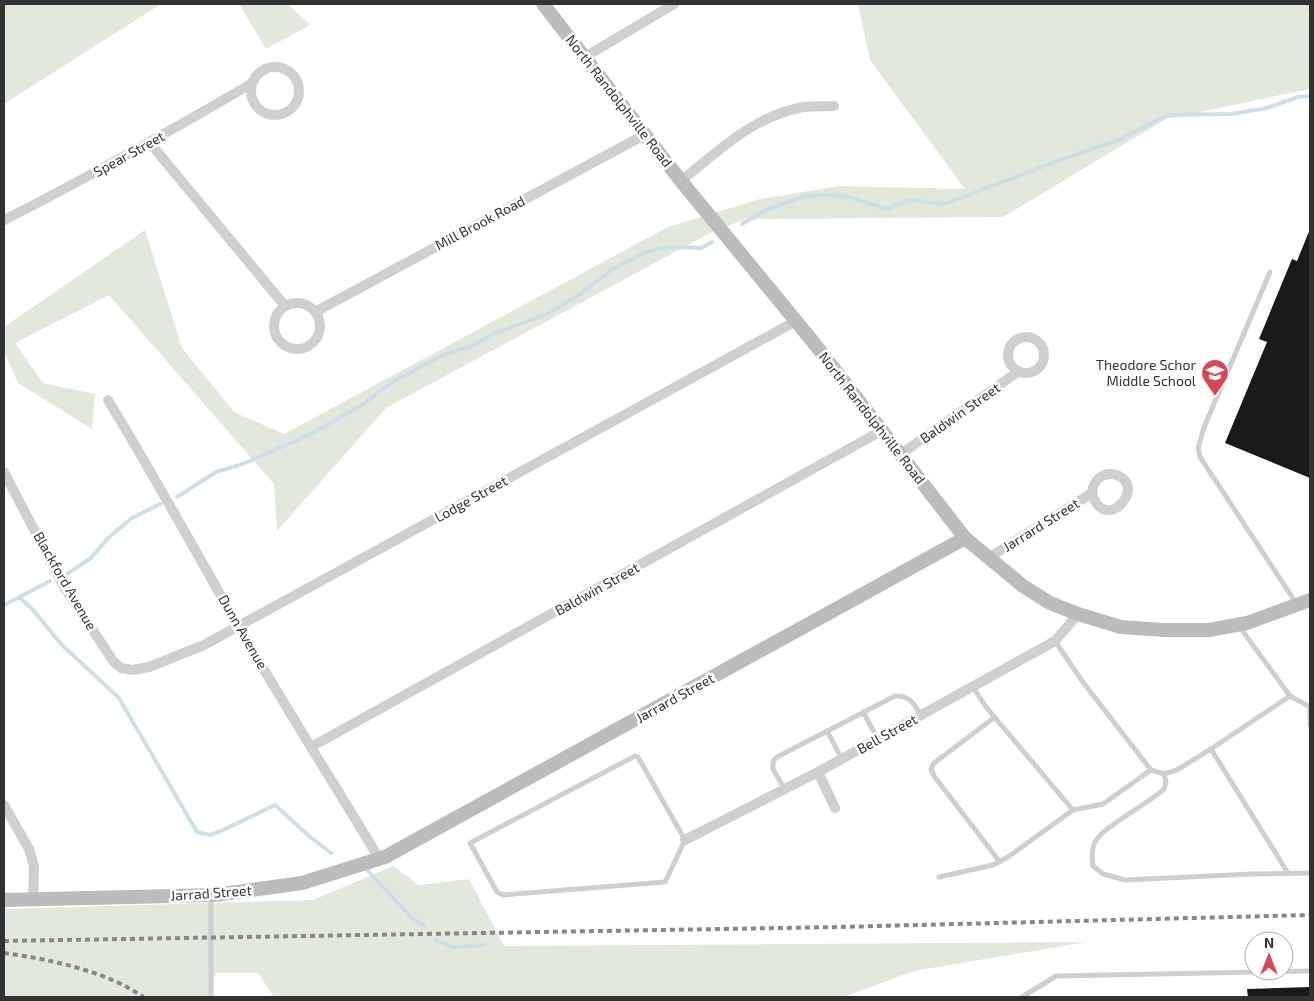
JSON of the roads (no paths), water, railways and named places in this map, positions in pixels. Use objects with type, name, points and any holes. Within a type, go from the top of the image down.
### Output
[{"type":"street","name":"North Randolphville Road","points":[[544,4],[681,180],[883,430],[965,538],[1023,586],[1050,603],[1120,627],[1209,630],[1238,625],[1304,603]]},
{"type":"street","points":[[585,56],[674,4]]},
{"type":"street","name":"Spear Street","points":[[4,220],[49,198],[150,143],[252,84],[255,76],[260,71],[274,66],[282,68],[294,76],[297,83],[298,96],[291,108],[284,112],[269,114],[262,111],[253,100],[251,93],[252,84]]},
{"type":"street","points":[[681,180],[739,135],[765,119],[800,107],[834,106]]},
{"type":"street","name":"Mill Brook Road","points":[[315,312],[646,134]]},
{"type":"street","points":[[150,143],[286,306]]},
{"type":"street","points":[[293,303],[301,303],[309,306],[315,312],[320,325],[316,339],[305,348],[291,349],[279,341],[275,334],[273,326],[279,311],[286,306],[293,303]]},
{"type":"street","name":"Lodge Street","points":[[142,668],[204,645],[796,321]]},
{"type":"street","name":"Baldwin Street","points":[[901,454],[1019,371]]},
{"type":"street","name":"Dunn Avenue","points":[[108,400],[175,512],[238,626],[311,747],[377,855],[385,857]]},
{"type":"street","name":"Baldwin Street","points":[[311,747],[883,430]]},
{"type":"street","name":"Blackford Avenue","points":[[4,472],[64,587],[114,662],[121,668],[133,670],[142,668]]},
{"type":"street","name":"Jarrard Street","points":[[990,557],[1092,493]]},
{"type":"street","name":"Jarrard Street","points":[[385,857],[965,538]]},
{"type":"street","name":"Bell Street","points":[[685,840],[818,772],[1055,641],[1078,614]]},
{"type":"street","points":[[818,772],[835,808]]},
{"type":"street","points":[[4,806],[29,849],[34,866],[34,899]]},
{"type":"street","name":"Jarrad Street","points":[[4,900],[210,896],[302,883],[385,857]]},
{"type":"lane","points":[[1270,272],[1205,426],[1198,448],[1200,457],[1304,603]]},
{"type":"lane","points":[[1238,625],[1290,696],[1310,709],[1310,725]]},
{"type":"lane","points":[[1055,641],[1082,681],[1151,770],[1164,774],[1177,770],[1211,750],[1290,696]]},
{"type":"lane","points":[[973,687],[986,707],[1073,810]]},
{"type":"lane","points":[[784,788],[774,769],[773,761],[777,757],[888,699],[901,695],[909,698],[914,703],[921,715]]},
{"type":"lane","points":[[863,712],[878,739]]},
{"type":"lane","points":[[995,717],[934,763],[931,769],[934,776],[1000,862]]},
{"type":"lane","points":[[827,731],[842,759]]},
{"type":"lane","points":[[1211,750],[1288,873]]},
{"type":"lane","points":[[635,756],[638,757],[685,840],[665,882],[503,895],[497,892],[470,843],[635,756]]},
{"type":"lane","points":[[939,877],[1000,862],[1073,810],[1103,804],[1151,770]]},
{"type":"lane","points":[[1164,774],[1166,782],[1164,789],[1104,832],[1095,843],[1092,854],[1093,866],[1102,874],[1125,880],[1310,873]]},
{"type":"lane","points":[[210,896],[211,997]]},
{"type":"lane","points":[[1022,997],[1056,976],[1310,971]]},
{"type":"waterway","points":[[742,224],[766,210],[805,196],[832,195],[849,197],[886,209],[908,201],[944,204],[1121,139],[1167,115],[1231,114],[1267,108],[1298,97],[1310,96]]},
{"type":"waterway","points":[[177,497],[216,472],[243,464],[309,435],[362,405],[391,383],[445,354],[473,346],[491,335],[549,313],[580,294],[611,270],[649,251],[672,247],[701,248],[712,242]]},
{"type":"waterway","points":[[67,574],[91,558],[108,538],[132,518],[160,504]]},
{"type":"waterway","points":[[4,605],[50,581]]},
{"type":"waterway","points":[[19,597],[33,610],[61,644],[119,698],[197,832],[210,835],[275,805],[331,853]]},
{"type":"waterway","points":[[367,870],[413,919],[425,926]]},
{"type":"waterway","points":[[436,940],[452,947],[485,945]]},
{"type":"railway","points":[[4,941],[840,927],[1310,915]]},
{"type":"railway","points":[[4,953],[58,963],[95,973],[143,997]]},
{"type":"place","name":"Theodore Schor Middle School","points":[[1215,397]]}]
